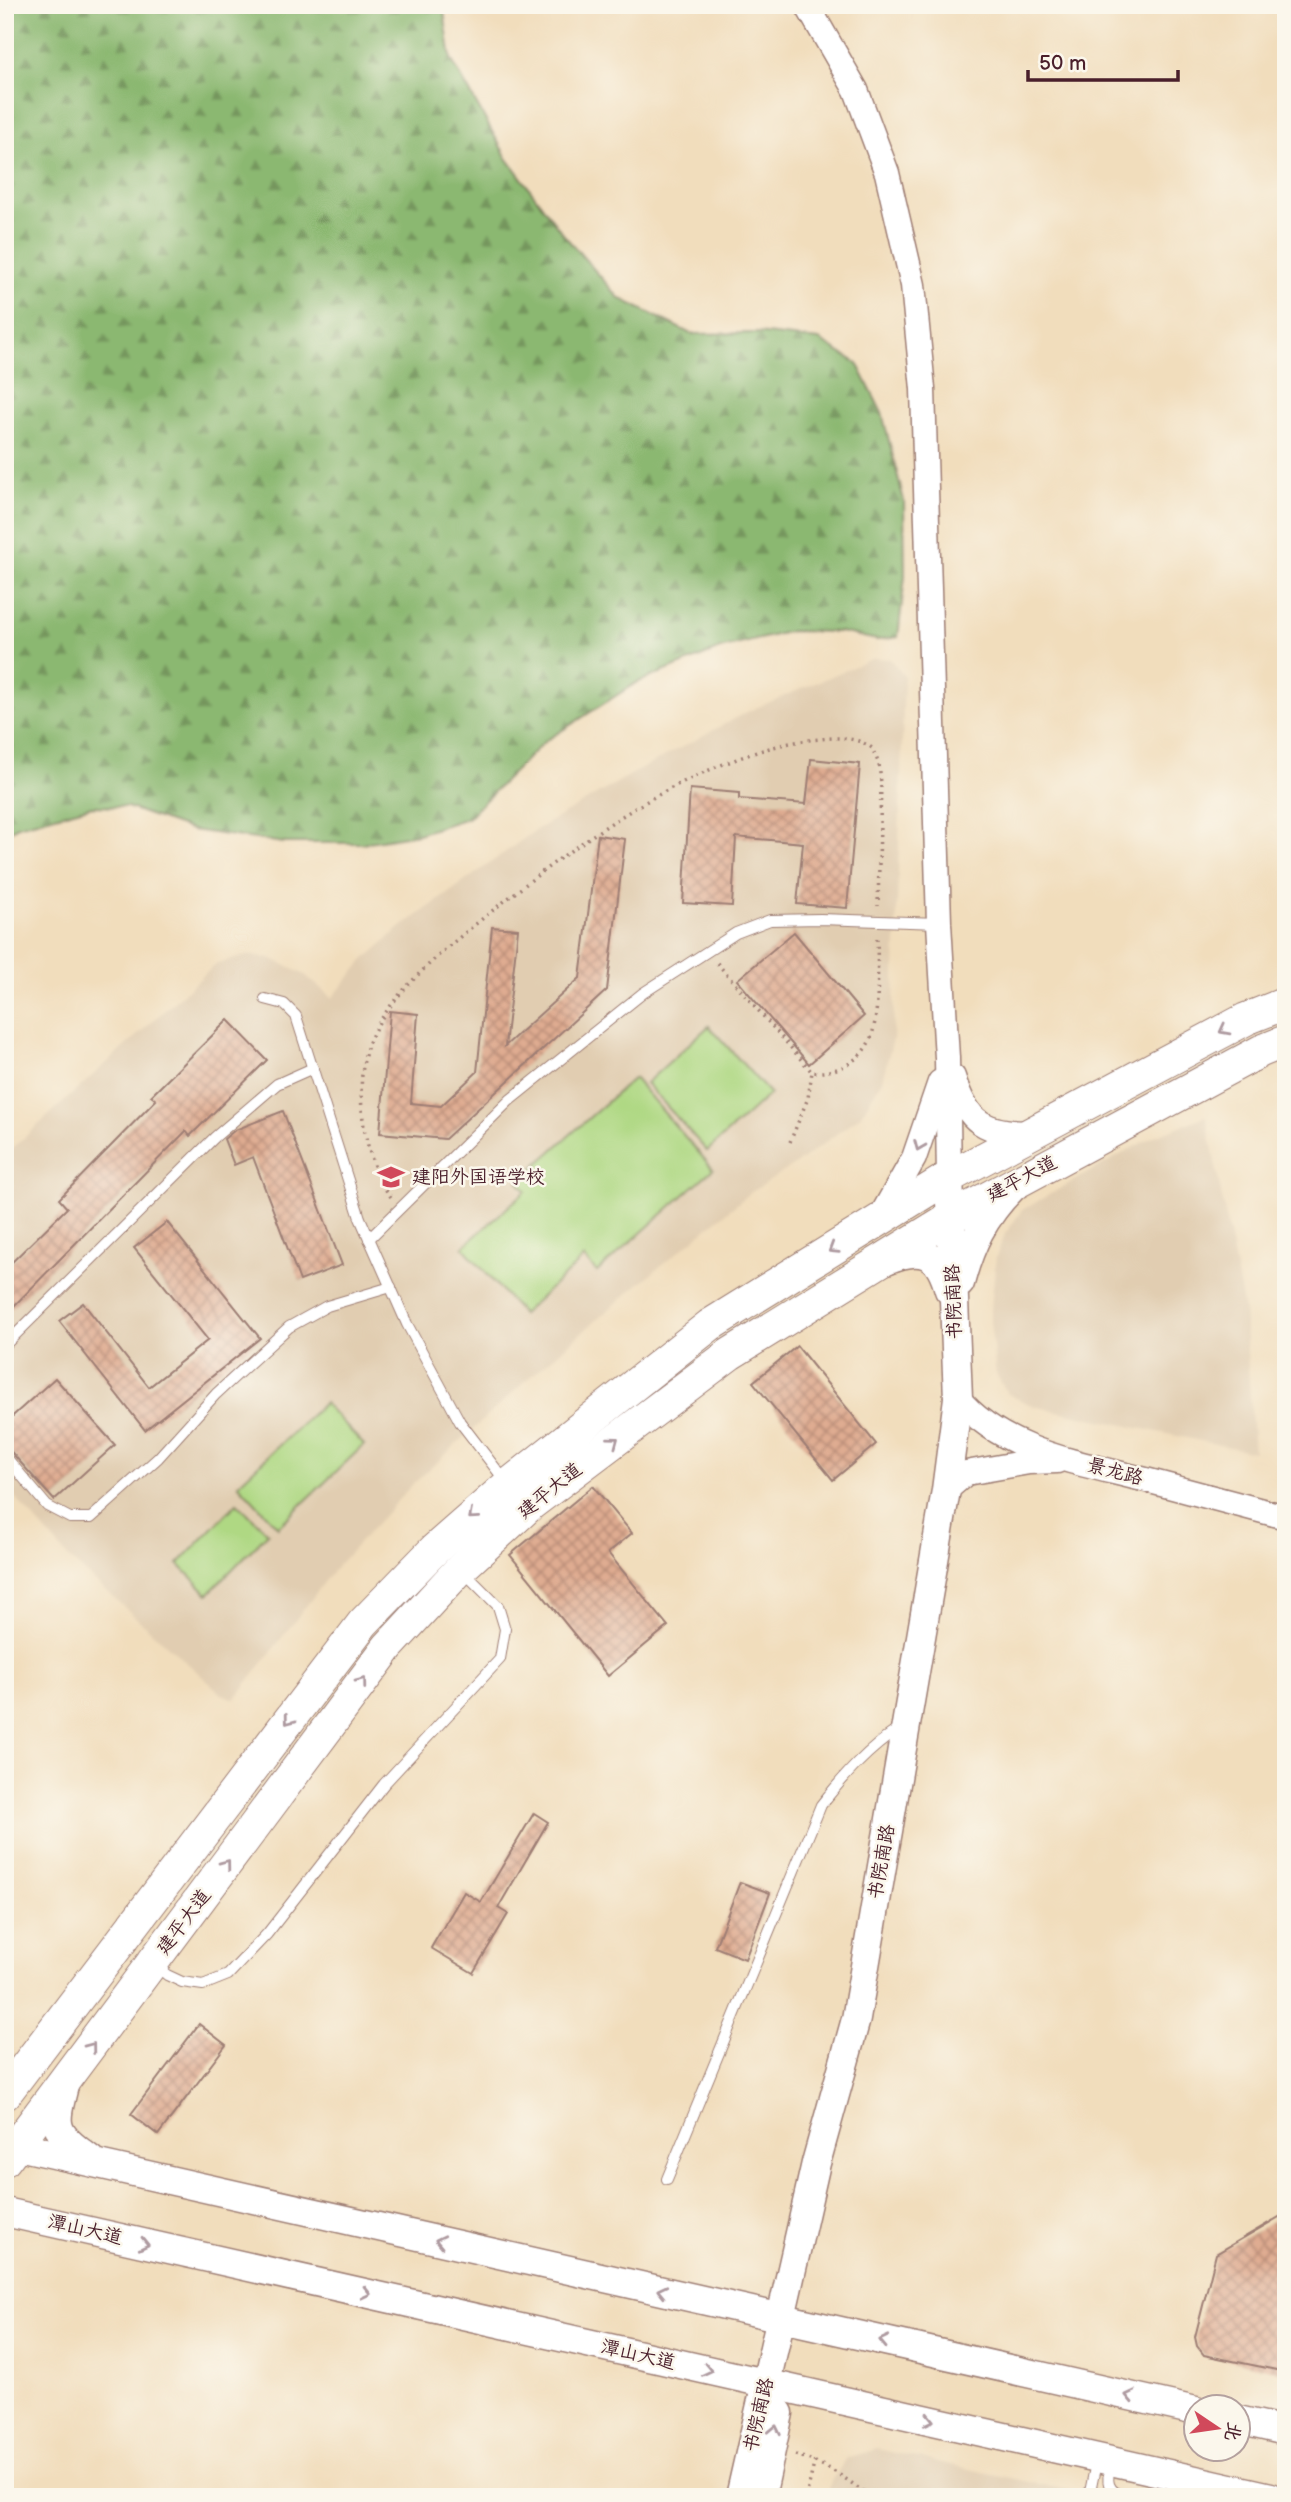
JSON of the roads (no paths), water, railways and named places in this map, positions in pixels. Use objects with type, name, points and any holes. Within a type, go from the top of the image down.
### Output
[{"type":"main road","name":"建平大道","points":[[5,2094],[363,1623],[435,1549],[508,1485],[710,1325],[879,1220],[949,1177],[1031,1133],[1246,1019],[1286,1003]]},
{"type":"main road","name":"建平大道","points":[[9,2150],[65,2082],[388,1647],[460,1569],[531,1504],[730,1354],[878,1262],[950,1218],[1261,1051],[1286,1041]]},
{"type":"main road","name":"书院南路","points":[[740,2497],[775,2385],[833,2165],[946,1490],[958,1398],[949,1177]]},
{"type":"main road","points":[[954,1306],[967,1258],[979,1228],[1018,1182]]},
{"type":"main road","points":[[878,1262],[914,1251],[932,1258],[947,1283],[954,1306]]},
{"type":"main road","points":[[5,2071],[34,2056]]},
{"type":"main road","points":[[65,2082],[56,2117],[64,2140],[96,2163]]},
{"type":"main road","points":[[9,2150],[96,2163],[1182,2408]]},
{"type":"main road","name":"潭山大道","points":[[5,2212],[1271,2497]]},
{"type":"main road","points":[[5,2230],[45,2221]]},
{"type":"main road","points":[[761,2497],[775,2385]]},
{"type":"main road","points":[[1252,2423],[1286,2431]]},
{"type":"street","points":[[807,5],[856,90],[887,173],[913,285],[923,389],[949,1177]]},
{"type":"street","points":[[947,1058],[956,1086],[974,1118],[985,1127],[1006,1133],[1031,1133]]},
{"type":"street","points":[[879,1220],[899,1188],[922,1139],[947,1058]]},
{"type":"street","name":"景龙路","points":[[958,1398],[972,1416],[1028,1447],[1286,1517]]},
{"type":"street","points":[[946,1490],[966,1473],[1029,1462],[1072,1461]]},
{"type":"lane","points":[[369,1239],[510,1100],[643,993],[736,933],[770,920],[939,923]]},
{"type":"lane","points":[[265,999],[284,1004],[296,1016],[369,1239],[419,1348],[460,1422],[508,1485]]},
{"type":"lane","points":[[5,1345],[215,1137],[277,1084],[313,1068]]},
{"type":"lane","points":[[5,1457],[47,1506],[70,1518],[91,1518],[158,1458],[216,1394],[289,1327],[327,1306],[391,1287]]},
{"type":"lane","points":[[153,1963],[167,1975],[182,1982],[203,1985],[228,1975],[267,1934],[384,1784],[499,1659],[505,1629],[498,1606],[460,1569]]},
{"type":"lane","points":[[667,2179],[821,1805],[855,1764],[880,1741],[906,1723]]},
{"type":"lane","points":[[1089,2497],[1104,2459]]},
{"type":"lane","points":[[1104,2459],[1108,2485],[1115,2493],[1126,2497]]},
{"type":"place","name":"建阳外国语学校","points":[[391,1177]]}]
